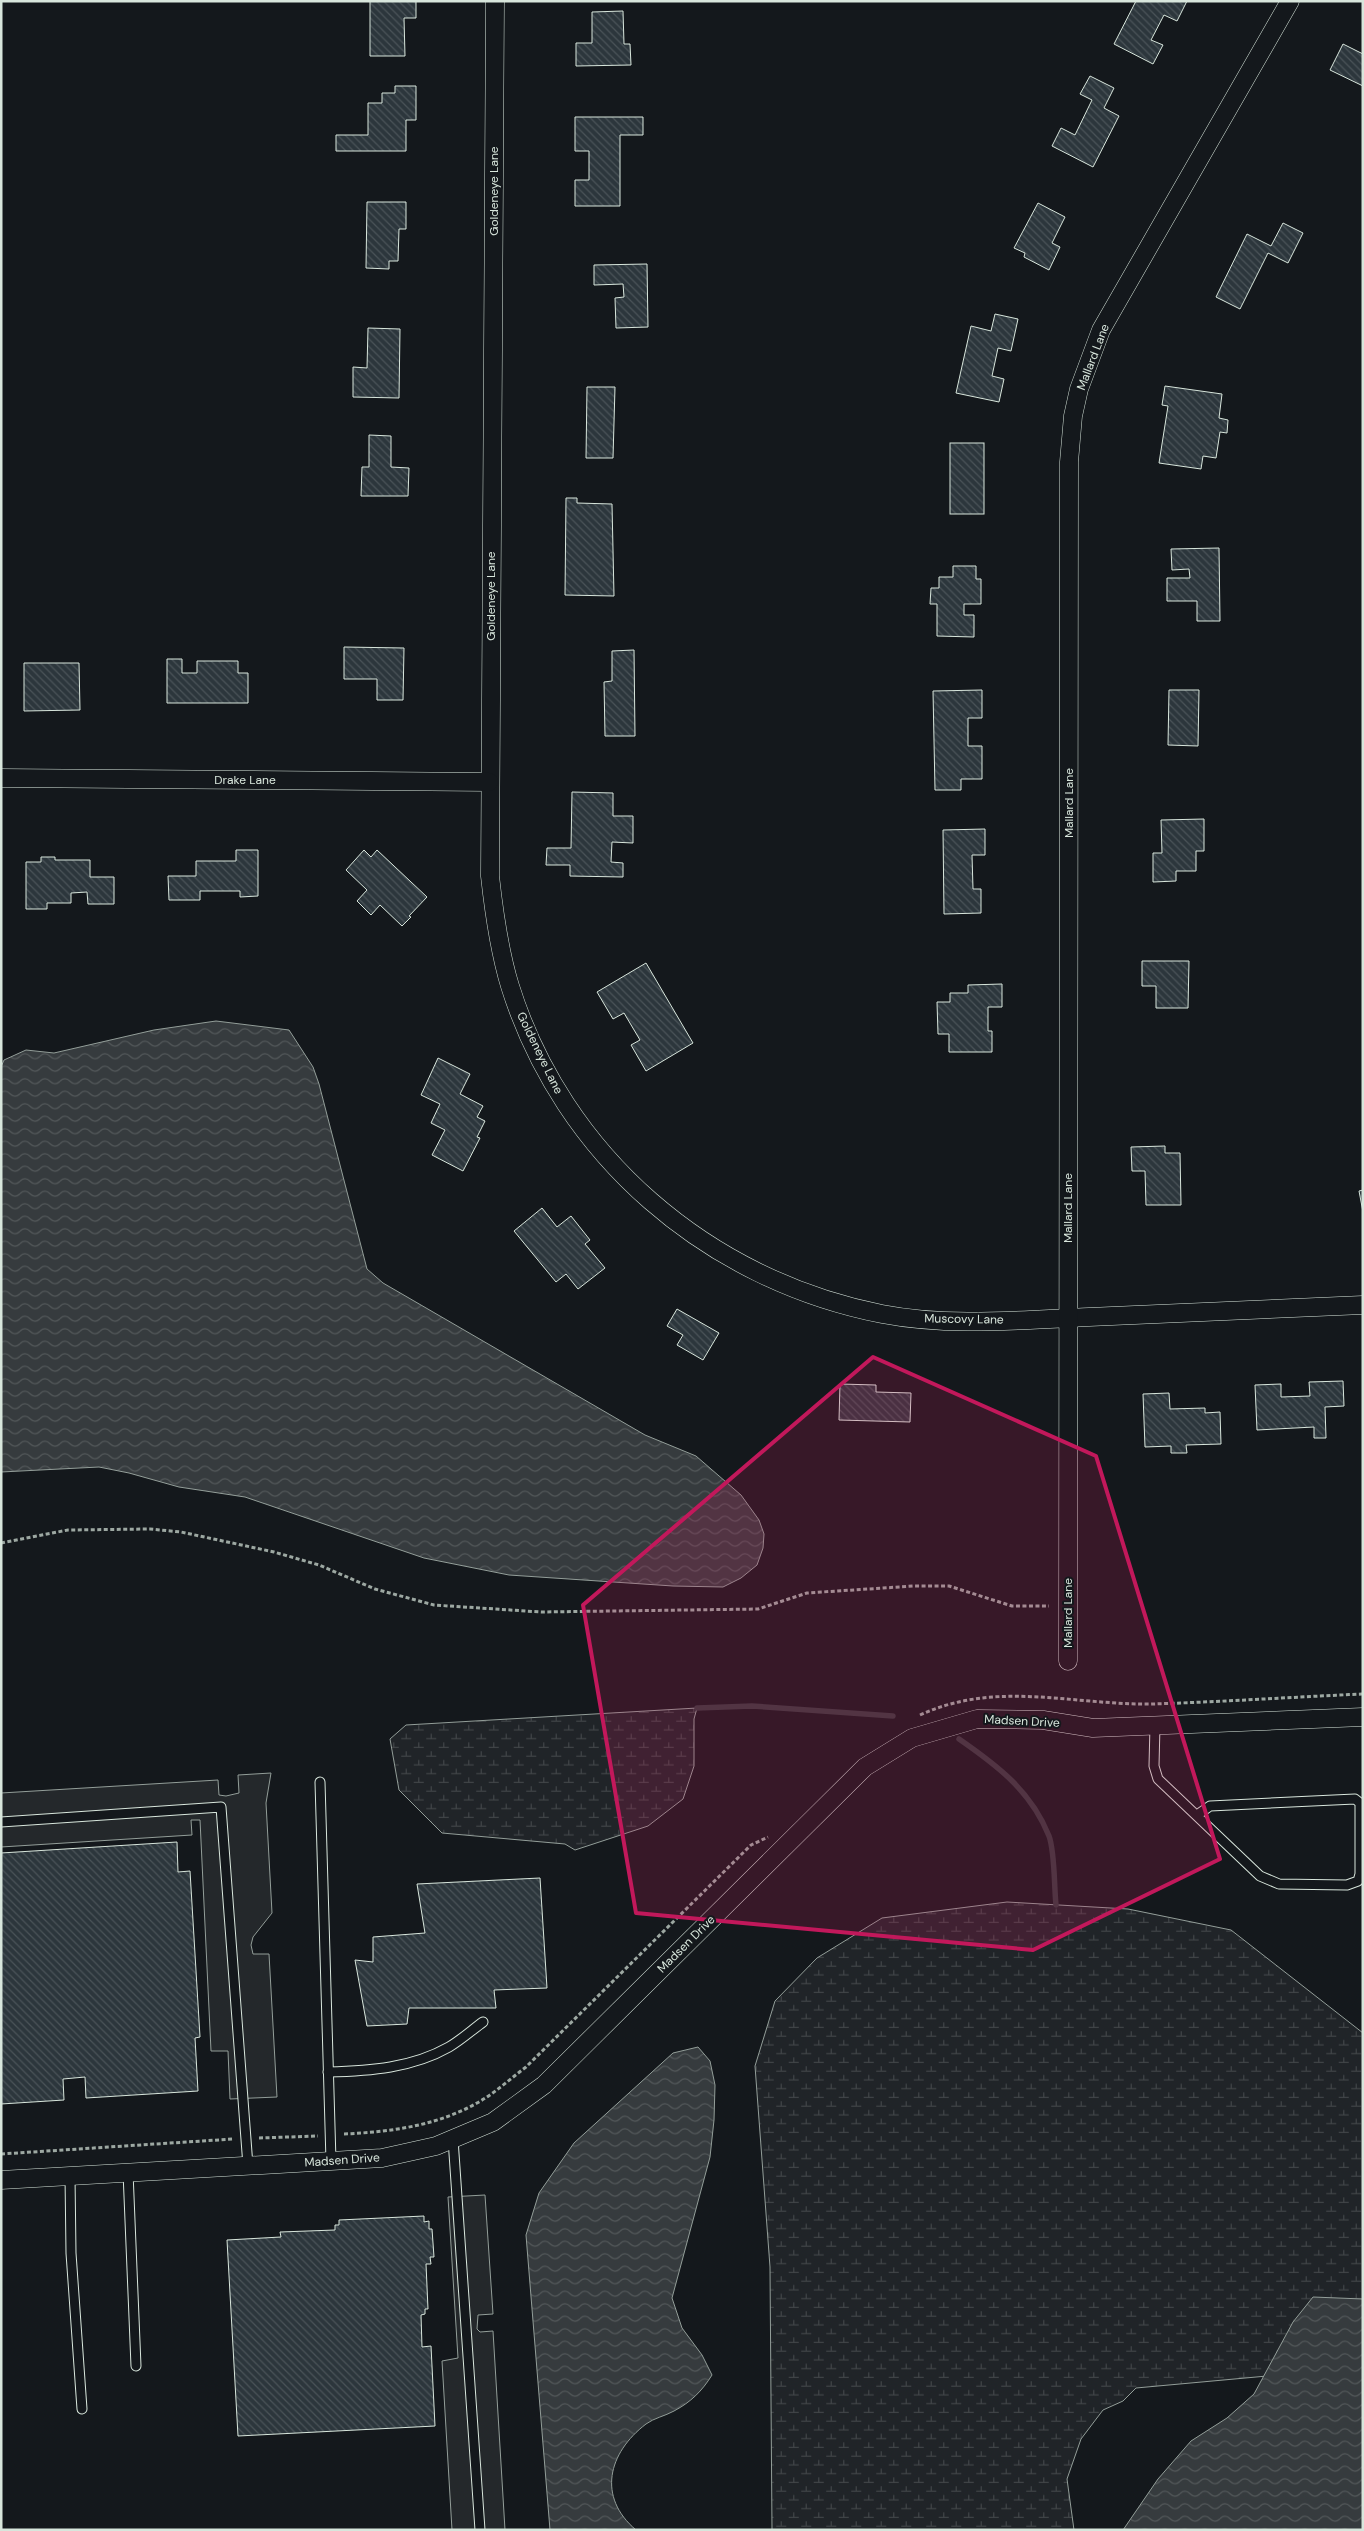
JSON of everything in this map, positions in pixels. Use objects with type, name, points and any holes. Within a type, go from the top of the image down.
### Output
[{"type":"street","name":"Goldeneye Lane","points":[[495,1],[489,782],[490,876],[496,925],[510,985],[527,1032],[556,1088],[609,1162]]},
{"type":"street","name":"Mallard Lane","points":[[1068,1660],[1069,462],[1074,416],[1083,376],[1101,330],[1290,1]]},
{"type":"street","name":"Drake Lane","points":[[1,778],[489,782]]},
{"type":"street","name":"Muscovy Lane","points":[[609,1162],[660,1210],[717,1251],[771,1280],[821,1299],[882,1314],[952,1321],[1068,1318],[1363,1305]]},
{"type":"street","name":"Madsen Drive","points":[[1,2180],[382,2158],[436,2146],[493,2122],[544,2085],[865,1767],[912,1738],[977,1718],[1043,1720],[1094,1728],[1363,1717]]},
{"type":"lane","points":[[1155,1725],[1154,1766],[1158,1779],[1267,1880],[1279,1884],[1337,1885],[1358,1882],[1360,1874],[1360,1803],[1355,1799],[1210,1806],[1197,1815]]},
{"type":"lane","points":[[320,1782],[331,2161]]},
{"type":"lane","points":[[1,1822],[221,1807],[248,2166]]},
{"type":"lane","points":[[328,2072],[371,2071],[413,2063],[449,2047],[483,2022]]},
{"type":"lane","points":[[453,2139],[480,2530]]},
{"type":"lane","points":[[128,2172],[136,2366]]},
{"type":"lane","points":[[70,2176],[72,2253],[82,2409]]},
{"type":"path","points":[[1,1543],[68,1530],[150,1529],[181,1532],[292,1557],[319,1565],[375,1589],[434,1605],[532,1611],[703,1612],[758,1609],[807,1593],[914,1586],[949,1586],[1012,1606],[1068,1604]]},
{"type":"path","points":[[915,1717],[945,1704],[992,1696],[1150,1704],[1363,1694]]},
{"type":"path","points":[[1,2154],[389,2131],[434,2122],[458,2113],[492,2094],[526,2067],[751,1845],[772,1834]]},
{"type":"highlighted area","points":[[873,1357],[1096,1456],[1220,1859],[1033,1950],[636,1913],[583,1605]]},
{"type":"green space","points":[[697,1708],[694,1719],[694,1766],[683,1799],[648,1826],[575,1850],[565,1844],[442,1833],[399,1790],[390,1739],[406,1725]]},
{"type":"green space","points":[[1007,1902],[1128,1909],[1231,1930],[1363,2033],[1363,2354],[1311,2372],[1136,2388],[1123,2401],[1103,2410],[1081,2439],[1067,2479],[1074,2530],[772,2530],[770,2267],[755,2066],[775,2001],[817,1958],[882,1918]]},
{"type":"shaded area","points":[[271,1773],[266,1803],[272,1913],[253,1937],[251,1945],[253,1954],[269,1954],[277,2097],[230,2099],[228,2051],[211,2051],[200,1820],[191,1820],[192,1835],[1,1847],[1,1793],[218,1780],[219,1795],[226,1796],[239,1793],[238,1775]]},
{"type":"shaded area","points":[[485,2195],[493,2314],[478,2315],[477,2329],[480,2332],[493,2331],[505,2530],[452,2530],[442,2361],[458,2358],[448,2197]]},
{"type":"water","points":[[216,1021],[289,1030],[313,1067],[367,1269],[383,1283],[645,1435],[696,1456],[741,1495],[759,1520],[764,1534],[763,1548],[757,1565],[741,1578],[723,1587],[673,1586],[509,1575],[424,1558],[245,1497],[179,1487],[129,1473],[99,1467],[1,1472],[1,1067],[4,1060],[26,1050],[54,1053],[154,1030]]},
{"type":"water","points":[[698,2047],[710,2061],[715,2085],[714,2120],[710,2157],[672,2298],[682,2328],[702,2355],[712,2375],[700,2391],[686,2404],[646,2424],[623,2448],[616,2462],[612,2476],[612,2490],[616,2504],[624,2517],[636,2530],[550,2530],[526,2235],[539,2193],[574,2143],[673,2053]]},
{"type":"water","points":[[1313,2297],[1363,2299],[1363,2530],[1123,2530],[1158,2479],[1191,2441],[1227,2418],[1254,2394],[1293,2322]]},
{"type":"building","points":[[370,1],[416,1],[416,18],[404,18],[405,56],[370,56]]},
{"type":"building","points":[[1136,1],[1187,1],[1177,21],[1164,15],[1151,40],[1163,45],[1153,64],[1114,44]]},
{"type":"building","points":[[623,11],[624,44],[630,44],[631,65],[576,66],[576,43],[592,43],[592,12]]},
{"type":"building","points":[[1343,44],[1363,54],[1363,86],[1330,70]]},
{"type":"building","points":[[1090,76],[1114,88],[1104,108],[1119,116],[1093,167],[1052,146],[1061,128],[1075,135],[1092,100],[1080,94]]},
{"type":"building","points":[[395,86],[416,86],[416,120],[406,120],[406,151],[336,151],[336,135],[368,135],[368,103],[382,103],[382,93],[395,93]]},
{"type":"building","points":[[575,117],[643,117],[643,135],[620,135],[620,206],[575,206],[575,180],[589,180],[589,151],[575,151]]},
{"type":"building","points":[[367,202],[406,202],[406,229],[399,229],[398,261],[389,261],[389,269],[366,268]]},
{"type":"building","points":[[1038,203],[1065,217],[1052,243],[1060,247],[1049,270],[1024,257],[1025,253],[1014,248]]},
{"type":"building","points":[[1283,223],[1303,233],[1288,263],[1268,253],[1240,309],[1216,297],[1247,234],[1271,246]]},
{"type":"building","points":[[647,264],[648,327],[616,328],[615,298],[624,297],[623,284],[594,285],[594,265]]},
{"type":"building","points":[[995,314],[1018,319],[1011,351],[998,348],[992,376],[1004,379],[999,402],[956,393],[971,326],[991,331]]},
{"type":"building","points":[[368,328],[400,329],[399,398],[353,397],[353,367],[367,368]]},
{"type":"building","points":[[1165,386],[1222,394],[1219,418],[1228,420],[1227,433],[1220,432],[1216,458],[1203,456],[1201,469],[1159,463],[1168,406],[1162,405]]},
{"type":"building","points":[[587,387],[615,387],[613,458],[586,458]]},
{"type":"building","points":[[369,435],[391,436],[391,467],[409,468],[408,496],[361,496],[362,467],[369,467]]},
{"type":"building","points":[[950,443],[984,443],[984,514],[950,514]]},
{"type":"building","points":[[566,498],[577,498],[577,503],[612,504],[614,596],[565,595]]},
{"type":"building","points":[[1219,548],[1220,621],[1197,621],[1197,601],[1167,601],[1167,578],[1190,578],[1189,569],[1172,570],[1171,549]]},
{"type":"building","points":[[953,566],[976,566],[976,579],[981,579],[981,604],[964,604],[964,615],[974,615],[974,637],[937,636],[937,604],[930,604],[931,588],[939,588],[939,577],[953,577]]},
{"type":"building","points":[[344,647],[404,648],[403,700],[377,700],[377,679],[344,679]]},
{"type":"building","points":[[634,650],[635,736],[605,736],[604,682],[612,681],[612,651]]},
{"type":"building","points":[[167,659],[182,659],[182,673],[197,673],[197,661],[238,661],[238,673],[248,673],[248,703],[167,703]]},
{"type":"building","points":[[24,663],[79,663],[80,710],[24,711]]},
{"type":"building","points":[[982,690],[982,718],[968,718],[968,746],[982,746],[982,779],[961,779],[961,790],[935,790],[933,691]]},
{"type":"building","points":[[1169,690],[1199,690],[1198,746],[1168,745]]},
{"type":"building","points":[[572,792],[613,793],[613,816],[633,816],[633,843],[612,842],[611,862],[623,863],[623,877],[570,876],[570,865],[546,865],[547,848],[571,848]]},
{"type":"building","points":[[1204,819],[1204,851],[1196,851],[1196,871],[1176,871],[1176,881],[1153,882],[1153,853],[1162,853],[1161,820]]},
{"type":"building","points":[[985,829],[985,855],[972,855],[973,889],[981,889],[981,913],[944,914],[943,830]]},
{"type":"building","points":[[236,850],[258,850],[258,896],[240,897],[240,891],[200,891],[200,900],[169,900],[168,876],[196,876],[196,861],[236,861]]},
{"type":"building","points":[[364,850],[371,857],[377,850],[427,897],[402,926],[380,905],[371,915],[357,901],[367,890],[346,870]]},
{"type":"building","points":[[41,857],[55,857],[55,860],[90,860],[90,877],[114,877],[114,904],[88,904],[87,892],[71,893],[71,903],[47,903],[47,909],[26,909],[26,862],[41,862]]},
{"type":"building","points":[[1142,961],[1189,961],[1188,1008],[1156,1008],[1156,986],[1142,986]]},
{"type":"building","points":[[646,963],[693,1043],[646,1071],[631,1045],[640,1040],[624,1013],[613,1019],[597,992]]},
{"type":"building","points":[[1002,984],[1002,1007],[988,1007],[988,1031],[992,1031],[992,1052],[949,1052],[949,1034],[938,1034],[937,1002],[950,1002],[950,993],[968,993],[968,985]]},
{"type":"building","points":[[438,1058],[470,1074],[460,1094],[483,1106],[477,1117],[485,1121],[477,1137],[480,1138],[463,1171],[432,1155],[445,1130],[431,1123],[440,1104],[421,1095]]},
{"type":"building","points":[[1165,1146],[1165,1153],[1180,1153],[1181,1205],[1146,1205],[1145,1171],[1132,1171],[1131,1147]]},
{"type":"building","points":[[1363,1190],[1363,1212],[1359,1191]]},
{"type":"building","points":[[542,1208],[557,1227],[571,1216],[590,1240],[585,1244],[605,1268],[578,1289],[566,1274],[556,1282],[514,1231]]},
{"type":"building","points":[[677,1309],[719,1333],[703,1360],[677,1345],[683,1335],[667,1326]]},
{"type":"building","points":[[1343,1381],[1344,1406],[1325,1407],[1326,1438],[1314,1438],[1314,1427],[1257,1430],[1255,1385],[1281,1384],[1281,1397],[1310,1396],[1309,1382]]},
{"type":"building","points":[[840,1384],[876,1385],[876,1392],[911,1393],[910,1422],[839,1420]]},
{"type":"building","points":[[1169,1393],[1170,1409],[1205,1408],[1205,1413],[1220,1412],[1221,1444],[1186,1445],[1187,1453],[1171,1453],[1171,1446],[1145,1447],[1143,1394]]},
{"type":"building","points":[[177,1842],[178,1872],[190,1871],[200,2037],[195,2038],[198,2091],[86,2098],[85,2077],[63,2079],[64,2100],[1,2104],[1,1853]]},
{"type":"building","points":[[540,1878],[547,1988],[494,1990],[496,2008],[409,2008],[407,2024],[367,2026],[355,1960],[373,1962],[373,1937],[425,1933],[417,1884]]},
{"type":"building","points":[[424,2216],[424,2222],[429,2221],[429,2229],[432,2229],[434,2257],[430,2257],[431,2264],[426,2264],[428,2309],[425,2309],[425,2314],[421,2315],[422,2347],[431,2346],[435,2426],[238,2436],[227,2240],[281,2237],[280,2232],[335,2230],[335,2225],[339,2225],[339,2220]]},
{"type":"waterway","points":[[697,1708],[752,1706],[893,1716]]},
{"type":"waterway","points":[[959,1739],[987,1759],[1012,1781],[1042,1820],[1051,1843],[1056,1905]]}]
